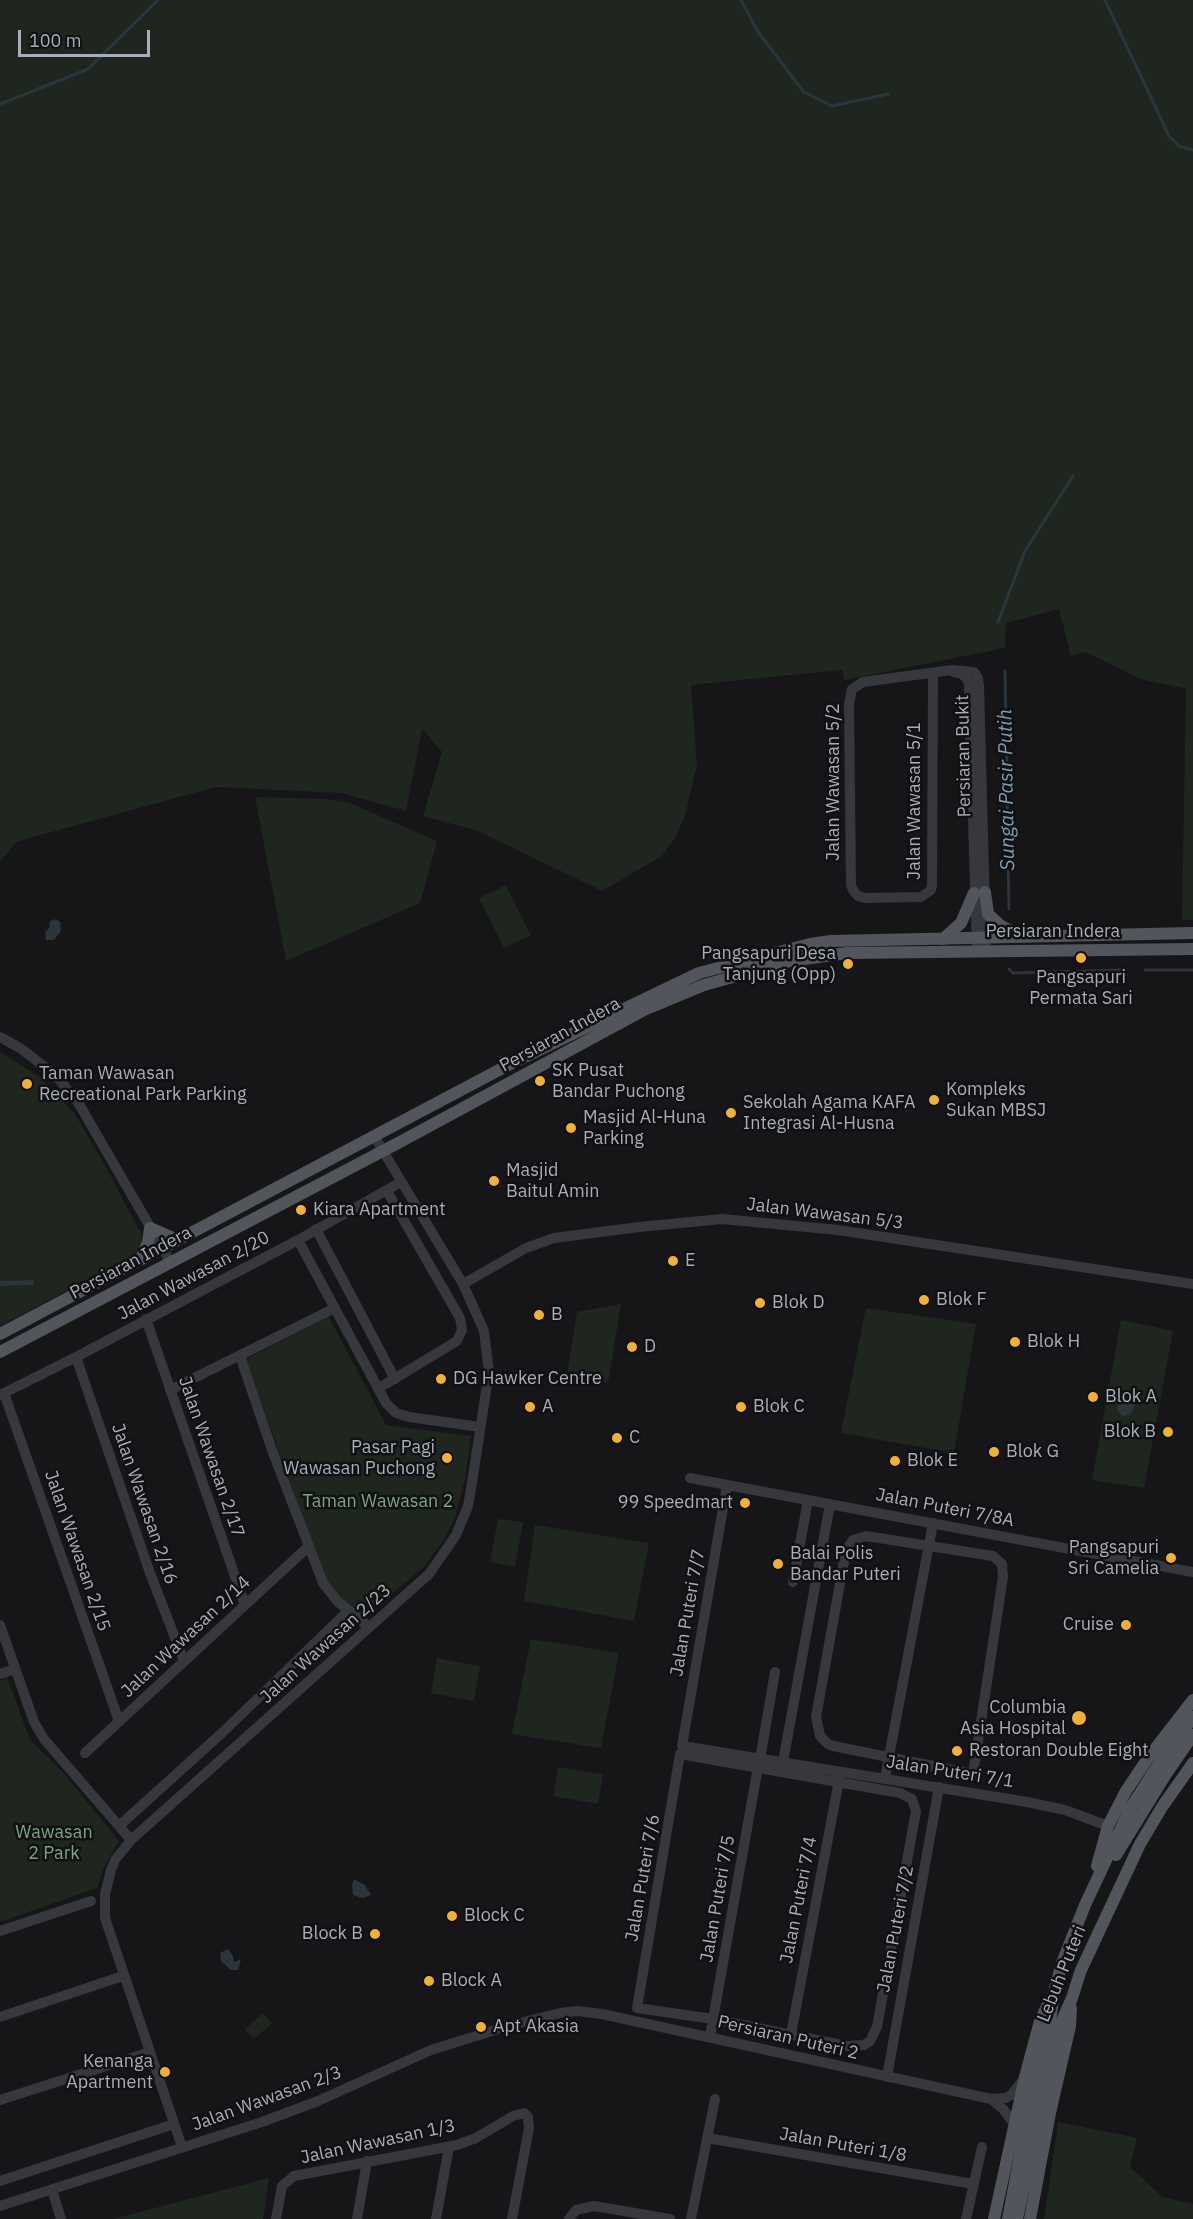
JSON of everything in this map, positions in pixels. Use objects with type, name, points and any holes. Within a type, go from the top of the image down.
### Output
[{"type":"main road","points":[[979,893],[988,914],[1001,926],[1022,936]]},
{"type":"main road","points":[[943,939],[961,923],[979,893]]},
{"type":"main road","name":"Persiaran Indera","points":[[0,1334],[516,1061],[699,973],[831,940],[943,939],[981,945],[1022,936],[1193,933]]},
{"type":"main road","name":"Persiaran Indera","points":[[0,1352],[383,1151],[644,1010],[704,985],[790,961],[847,953],[981,945],[1193,949]]},
{"type":"main road","points":[[141,1259],[148,1242],[150,1228],[178,1240]]},
{"type":"main road","points":[[1085,1905],[1108,1826],[1126,1791],[1148,1758],[1193,1700]]},
{"type":"main road","points":[[1085,1905],[1130,1809],[1158,1765],[1193,1718]]},
{"type":"main road","points":[[1085,1905],[1166,1774],[1193,1735]]},
{"type":"main road","name":"Lebuh Puteri","points":[[1008,2219],[1035,2106],[1061,2023],[1090,1949],[1140,1844],[1162,1807],[1193,1763]]},
{"type":"main road","name":"Lebuh Puteri","points":[[1017,2219],[1054,1992],[1062,1963],[1085,1905]]},
{"type":"main road","points":[[994,2219],[1025,2077],[1040,2021],[1054,1992]]},
{"type":"main road","points":[[1030,2219],[1050,2113],[1070,2026],[1072,1998]]},
{"type":"street","name":"Persiaran Bukit","points":[[945,671],[969,670],[978,678],[981,945]]},
{"type":"street","name":"Jalan Wawasan 5/2","points":[[895,898],[858,896],[851,885],[850,695],[857,685],[863,682],[945,671]]},
{"type":"street","name":"Jalan Wawasan 5/1","points":[[895,898],[925,895],[932,885],[933,673]]},
{"type":"street","points":[[0,1037],[33,1057],[58,1078],[79,1104],[171,1263]]},
{"type":"street","name":"Jalan Wawasan 2/23","points":[[182,2146],[105,1918],[104,1907],[111,1870],[122,1850],[131,1840],[429,1574],[456,1535],[468,1506],[489,1372],[489,1359],[479,1317],[463,1284],[374,1136]]},
{"type":"street","name":"Jalan Wawasan 2/20","points":[[2,1394],[298,1240],[401,1182]]},
{"type":"street","points":[[379,1388],[457,1341],[462,1324],[387,1191]]},
{"type":"street","name":"Jalan Wawasan 5/3","points":[[463,1284],[526,1248],[554,1238],[722,1219],[838,1230],[1193,1284]]},
{"type":"street","points":[[316,1229],[395,1379]]},
{"type":"street","points":[[298,1240],[386,1403],[396,1413],[480,1427]]},
{"type":"street","points":[[170,1389],[335,1308]]},
{"type":"street","name":"Jalan Wawasan 2/17","points":[[147,1319],[245,1605]]},
{"type":"street","points":[[240,1356],[272,1450],[323,1582],[329,1592],[348,1611],[369,1627]]},
{"type":"street","name":"Jalan Wawasan 2/16","points":[[76,1357],[150,1573],[184,1661]]},
{"type":"street","name":"Jalan Wawasan 2/15","points":[[2,1394],[119,1721]]},
{"type":"street","name":"Jalan Puteri 7/8A","points":[[690,1478],[1189,1568]]},
{"type":"street","name":"Jalan Puteri 7/7","points":[[681,1750],[727,1485]]},
{"type":"street","points":[[793,1582],[808,1500]]},
{"type":"street","points":[[783,1762],[830,1504]]},
{"type":"street","points":[[885,1778],[933,1523]]},
{"type":"street","points":[[866,1536],[928,1546],[993,1556],[1002,1564],[1003,1576],[973,1774],[828,1744],[820,1736],[816,1717],[846,1550],[853,1540],[866,1536]]},
{"type":"street","name":"Jalan Wawasan 2/14","points":[[85,1752],[309,1546]]},
{"type":"street","points":[[119,1826],[223,1732],[348,1611]]},
{"type":"street","points":[[0,1625],[33,1722],[44,1739],[131,1840]]},
{"type":"street","points":[[0,1674],[15,1669]]},
{"type":"street","name":"Jalan Puteri 7/5","points":[[710,2036],[775,1672]]},
{"type":"street","name":"Jalan Puteri 7/1","points":[[681,1750],[759,1763],[783,1762],[839,1777],[885,1778],[1047,1806],[1108,1826]]},
{"type":"street","name":"Jalan Puteri 7/6","points":[[681,1750],[637,2008],[713,2019]]},
{"type":"street","points":[[713,2019],[847,2046],[864,2045],[870,2041],[877,2027],[897,1922],[916,1811],[912,1798],[839,1777],[759,1763]]},
{"type":"street","name":"Jalan Puteri 7/4","points":[[791,2034],[839,1777]]},
{"type":"street","name":"Jalan Puteri 7/2","points":[[886,2076],[939,1787]]},
{"type":"street","points":[[0,1931],[90,1901]]},
{"type":"street","points":[[897,1922],[914,1924]]},
{"type":"street","points":[[0,2017],[123,1976]]},
{"type":"street","name":"Persiaran Puteri 2","points":[[578,2011],[710,2036],[991,2099]]},
{"type":"street","name":"Jalan Wawasan 2/3","points":[[0,2206],[262,2122],[318,2101],[416,2056],[449,2044],[533,2019],[578,2011]]},
{"type":"street","points":[[0,2100],[150,2052]]},
{"type":"street","points":[[991,2099],[1006,2098],[1011,2095],[1025,2077]]},
{"type":"street","points":[[691,2219],[715,2099]]},
{"type":"street","points":[[991,2099],[1004,2109],[1015,2125]]},
{"type":"street","name":"Jalan Wawasan 1/3","points":[[276,2219],[282,2186],[294,2176],[448,2147],[476,2138],[513,2116],[524,2114],[528,2116],[529,2121],[512,2219]]},
{"type":"street","name":"Jalan Wawasan 2/3","points":[[0,2181],[174,2124]]},
{"type":"street","name":"Jalan Puteri 1/8","points":[[707,2138],[973,2184]]},
{"type":"street","points":[[436,2219],[448,2147]]},
{"type":"street","points":[[966,2219],[982,2147]]},
{"type":"street","points":[[357,2219],[367,2161]]},
{"type":"street","points":[[52,2190],[61,2219]]},
{"type":"street","points":[[569,2219],[576,2210],[594,2206],[670,2219]]},
{"type":"green space","points":[[0,0],[1193,0],[1193,920],[1182,920],[1186,689],[1141,679],[1085,652],[1071,656],[1059,609],[1006,623],[1005,648],[844,680],[842,670],[691,685],[697,765],[685,816],[675,838],[662,856],[602,891],[478,831],[423,816],[442,752],[422,729],[406,811],[341,793],[216,787],[17,842],[0,861]]},
{"type":"green space","points":[[255,797],[325,799],[350,803],[437,841],[420,903],[286,961]]},
{"type":"green space","points":[[506,885],[531,935],[504,948],[479,898]]},
{"type":"green space","points":[[0,1052],[40,1077],[75,1114],[141,1233],[141,1244],[138,1251],[131,1257],[0,1326]]},
{"type":"green space","points":[[621,1304],[608,1383],[567,1375],[577,1312]]},
{"type":"green space","points":[[866,1308],[976,1324],[954,1453],[841,1433]]},
{"type":"green space","name":"Taman Wawasan 2","points":[[329,1317],[386,1425],[471,1436],[465,1479],[455,1518],[444,1540],[424,1567],[363,1617],[339,1599],[325,1581],[246,1359]]},
{"type":"green space","points":[[1121,1320],[1173,1331],[1144,1488],[1092,1480]]},
{"type":"green space","points":[[498,1519],[523,1522],[515,1567],[490,1562]]},
{"type":"green space","points":[[535,1525],[649,1543],[634,1621],[524,1601]]},
{"type":"green space","points":[[531,1639],[619,1653],[601,1748],[512,1734]]},
{"type":"green space","points":[[437,1658],[480,1666],[474,1701],[431,1693]]},
{"type":"green space","name":"Wawasan 2 Park","points":[[7,1677],[30,1740],[61,1770],[119,1841],[104,1867],[97,1888],[0,1922],[0,1681]]},
{"type":"green space","points":[[558,1767],[603,1774],[598,1804],[553,1796]]},
{"type":"green space","points":[[263,2013],[272,2023],[254,2039],[245,2029]]},
{"type":"green space","points":[[1058,2122],[1137,2138],[1130,2167],[1163,2197],[1193,2204],[1193,2219],[1044,2219]]},
{"type":"green space","points":[[269,2178],[263,2219],[113,2219]]},
{"type":"shaded area","points":[[56,919],[60,922],[61,931],[54,940],[46,940],[45,932],[49,928],[50,921]]},
{"type":"shaded area","points":[[33,1280],[34,1285],[0,1286],[0,1281]]},
{"type":"shaded area","points":[[1127,1393],[1133,1396],[1136,1403],[1130,1415],[1122,1416],[1117,1410],[1121,1396]]},
{"type":"shaded area","points":[[354,1879],[365,1885],[371,1895],[362,1898],[353,1895]]},
{"type":"shaded area","points":[[228,1949],[234,1962],[241,1959],[238,1970],[231,1970],[221,1961],[220,1953]]},
{"type":"waterway","points":[[0,104],[88,69],[158,0]]},
{"type":"waterway","points":[[741,0],[758,32],[804,92],[832,106],[888,94]]},
{"type":"waterway","points":[[1105,0],[1169,136],[1179,146],[1193,150]]},
{"type":"waterway","name":"Sungai Pasir Putih","points":[[998,622],[1025,551],[1073,476]]},
{"type":"waterway","name":"Sungai Pasir Putih","points":[[1005,671],[1009,909]]},
{"type":"waterway","name":"Sungai Pasir Putih","points":[[1009,969],[1013,973],[1124,970]]},
{"type":"waterway","name":"Sungai Pasir Putih","points":[[1145,970],[1193,970]]},
{"type":"place","name":"Pangsapuri Permata Sari","points":[[1081,958]]},
{"type":"place","name":"Pangsapuri Desa Tanjung (Opp)","points":[[848,964]]},
{"type":"place","name":"SK Pusat Bandar Puchong","points":[[540,1081]]},
{"type":"place","name":"Taman Wawasan Recreational Park Parking","points":[[27,1084]]},
{"type":"place","name":"Kompleks Sukan MBSJ","points":[[934,1100]]},
{"type":"place","name":"Sekolah Agama KAFA Integrasi Al-Husna","points":[[731,1113]]},
{"type":"place","name":"Masjid Al-Huna Parking","points":[[571,1128]]},
{"type":"place","name":"Masjid Baitul Amin","points":[[494,1181]]},
{"type":"place","name":"Kiara Apartment","points":[[301,1210]]},
{"type":"place","name":"E","points":[[673,1261]]},
{"type":"place","name":"Blok F","points":[[924,1300]]},
{"type":"place","name":"Blok D","points":[[760,1303]]},
{"type":"place","name":"B","points":[[539,1315]]},
{"type":"place","name":"Blok H","points":[[1015,1342]]},
{"type":"place","name":"D","points":[[632,1347]]},
{"type":"place","name":"DG Hawker Centre","points":[[441,1379]]},
{"type":"place","name":"Blok A","points":[[1093,1397]]},
{"type":"place","name":"A","points":[[530,1407]]},
{"type":"place","name":"Blok C","points":[[741,1407]]},
{"type":"place","name":"Blok B","points":[[1168,1432]]},
{"type":"place","name":"C","points":[[617,1438]]},
{"type":"place","name":"Blok G","points":[[994,1452]]},
{"type":"place","name":"Pasar Pagi Wawasan Puchong","points":[[447,1458]]},
{"type":"place","name":"Blok E","points":[[895,1461]]},
{"type":"place","name":"99 Speedmart","points":[[745,1503]]},
{"type":"place","name":"Pangsapuri Sri Camelia","points":[[1171,1558]]},
{"type":"place","name":"Balai Polis Bandar Puteri","points":[[778,1564]]},
{"type":"place","name":"Cruise","points":[[1126,1625]]},
{"type":"place","name":"Columbia Asia Hospital","points":[[1079,1718]]},
{"type":"place","name":"Restoran Double Eight","points":[[957,1751]]},
{"type":"place","name":"Block C","points":[[452,1916]]},
{"type":"place","name":"Block B","points":[[375,1934]]},
{"type":"place","name":"Block A","points":[[429,1981]]},
{"type":"place","name":"Apt Akasia","points":[[481,2027]]},
{"type":"place","name":"Kenanga Apartment","points":[[165,2072]]}]
